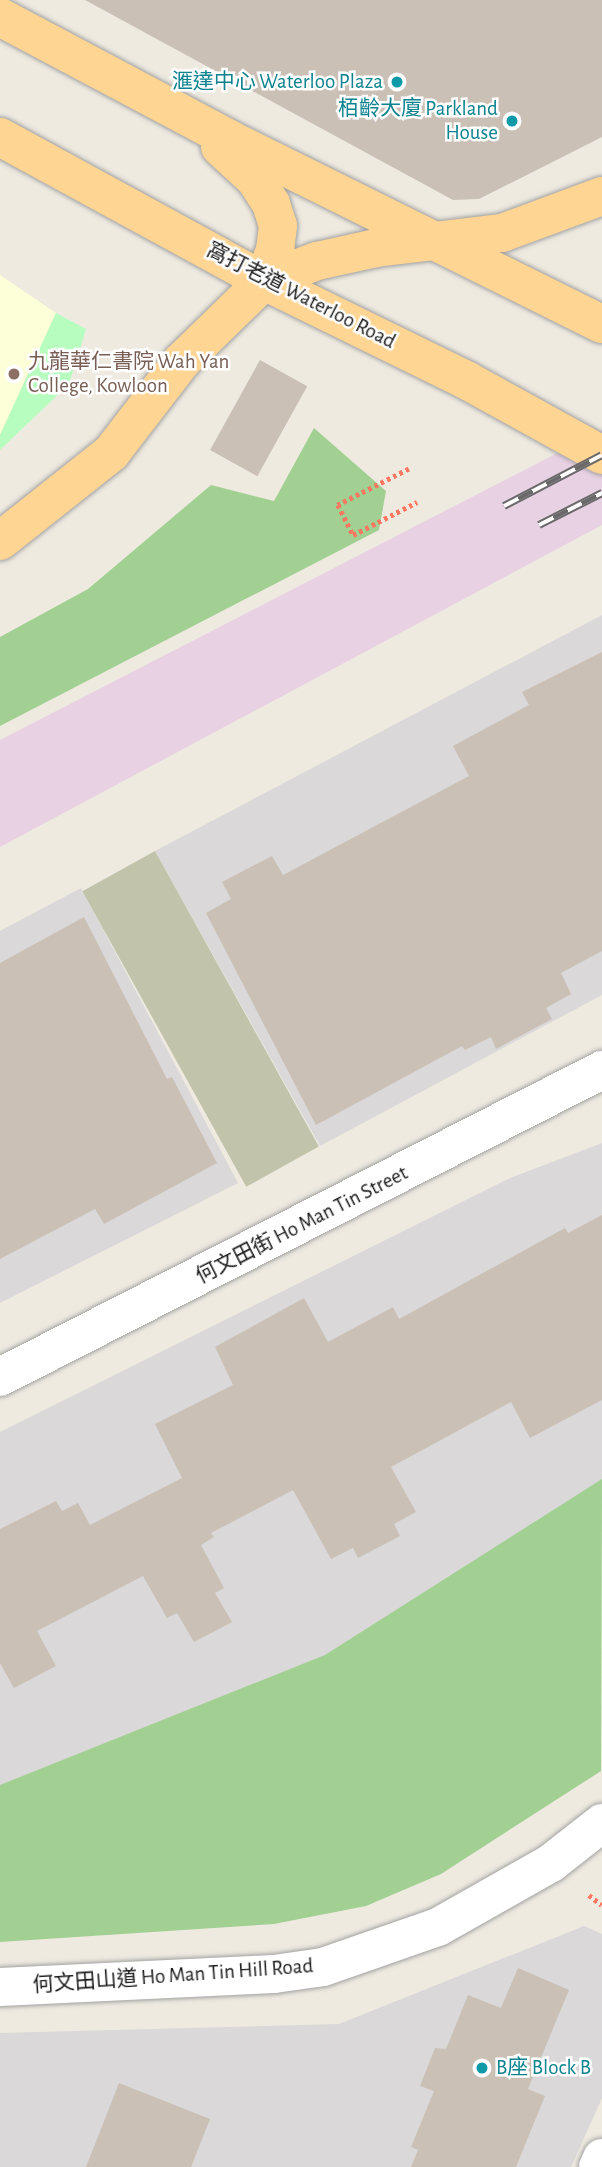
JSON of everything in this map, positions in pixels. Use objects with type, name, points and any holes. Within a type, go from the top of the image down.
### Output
[{"type":"main road","points":[[0,17],[191,118],[602,324]]},
{"type":"main road","points":[[191,118],[255,179],[271,204],[278,226],[275,250],[264,281]]},
{"type":"main road","name":"窩打老道 Waterloo Road","points":[[0,137],[264,281],[468,381],[602,454]]},
{"type":"main road","points":[[0,541],[111,453],[152,405],[181,362],[264,281],[317,261],[376,248],[502,233],[602,196]]},
{"type":"street","name":"何文田街 Ho Man Tin Street","points":[[0,1377],[602,1070]]},
{"type":"street","name":"何文田山道 Ho Man Tin Hill Road","points":[[0,1987],[274,1974],[323,1967],[438,1927],[551,1863],[602,1823]]},
{"type":"street","points":[[598,2167],[602,2158]]},
{"type":"path","points":[[409,469],[338,505],[353,535],[417,502]]},
{"type":"shaded area","name":"九龍華仁書院 Wah Yan College, Kowloon","points":[[0,275],[56,313],[0,435]]},
{"type":"shaded area","points":[[602,430],[602,525],[0,847],[0,740]]},
{"type":"shaded area","points":[[602,615],[602,995],[320,1146],[155,851]]},
{"type":"shaded area","points":[[155,851],[319,1147],[246,1187],[82,891]]},
{"type":"shaded area","points":[[81,888],[238,1183],[0,1303],[0,931]]},
{"type":"shaded area","points":[[602,1143],[602,1544],[0,1875],[0,1432],[510,1178]]},
{"type":"shaded area","points":[[584,1926],[602,1934],[602,2098],[571,2167],[0,2167],[0,2033],[339,2024]]},
{"type":"green space","points":[[56,313],[86,329],[69,384],[0,450],[0,435]]},
{"type":"green space","points":[[314,428],[386,491],[379,530],[0,726],[0,637],[88,589],[211,485],[274,501]]},
{"type":"green space","points":[[602,1479],[601,1771],[441,1874],[366,1906],[274,1924],[0,1942],[0,1785],[325,1655]]},
{"type":"building","points":[[85,0],[602,0],[602,137],[479,199],[453,200]]},
{"type":"building","points":[[260,360],[307,386],[257,476],[210,450]]},
{"type":"building","points":[[602,652],[602,951],[561,973],[571,994],[546,1008],[552,1019],[496,1049],[491,1037],[465,1050],[462,1046],[316,1125],[206,913],[231,899],[222,882],[272,856],[283,875],[469,776],[453,746],[529,705],[522,692]]},
{"type":"building","points":[[84,917],[167,1079],[172,1077],[217,1163],[104,1224],[95,1209],[0,1259],[0,963]]},
{"type":"building","points":[[602,1215],[602,1400],[530,1438],[511,1402],[391,1467],[416,1512],[394,1524],[400,1536],[358,1558],[353,1548],[331,1559],[293,1490],[211,1533],[214,1537],[201,1545],[224,1588],[215,1593],[232,1622],[194,1642],[177,1613],[167,1618],[143,1576],[37,1631],[56,1666],[14,1688],[0,1663],[0,1529],[56,1501],[62,1511],[78,1503],[90,1525],[182,1478],[155,1424],[233,1385],[215,1347],[304,1298],[328,1342],[393,1307],[399,1319],[565,1228],[568,1233]]},
{"type":"building","name":"B座 Block B","points":[[518,1968],[569,1990],[528,2089],[545,2096],[516,2167],[411,2167],[418,2150],[411,2147],[434,2091],[420,2086],[435,2048],[446,2049],[468,1995],[501,2008]]},
{"type":"building","points":[[119,2083],[210,2119],[191,2167],[86,2167]]},
{"type":"railway","points":[[504,506],[602,455]]},
{"type":"railway","points":[[539,525],[602,493]]},
{"type":"place","name":"滙達中心 Waterloo Plaza","points":[[397,82]]},
{"type":"place","name":"栢齡大廈 Parkland House","points":[[512,121]]},
{"type":"place","name":"九龍華仁書院 Wah Yan College, Kowloon","points":[[14,374]]},
{"type":"place","name":"B座 Block B","points":[[482,2068]]}]
